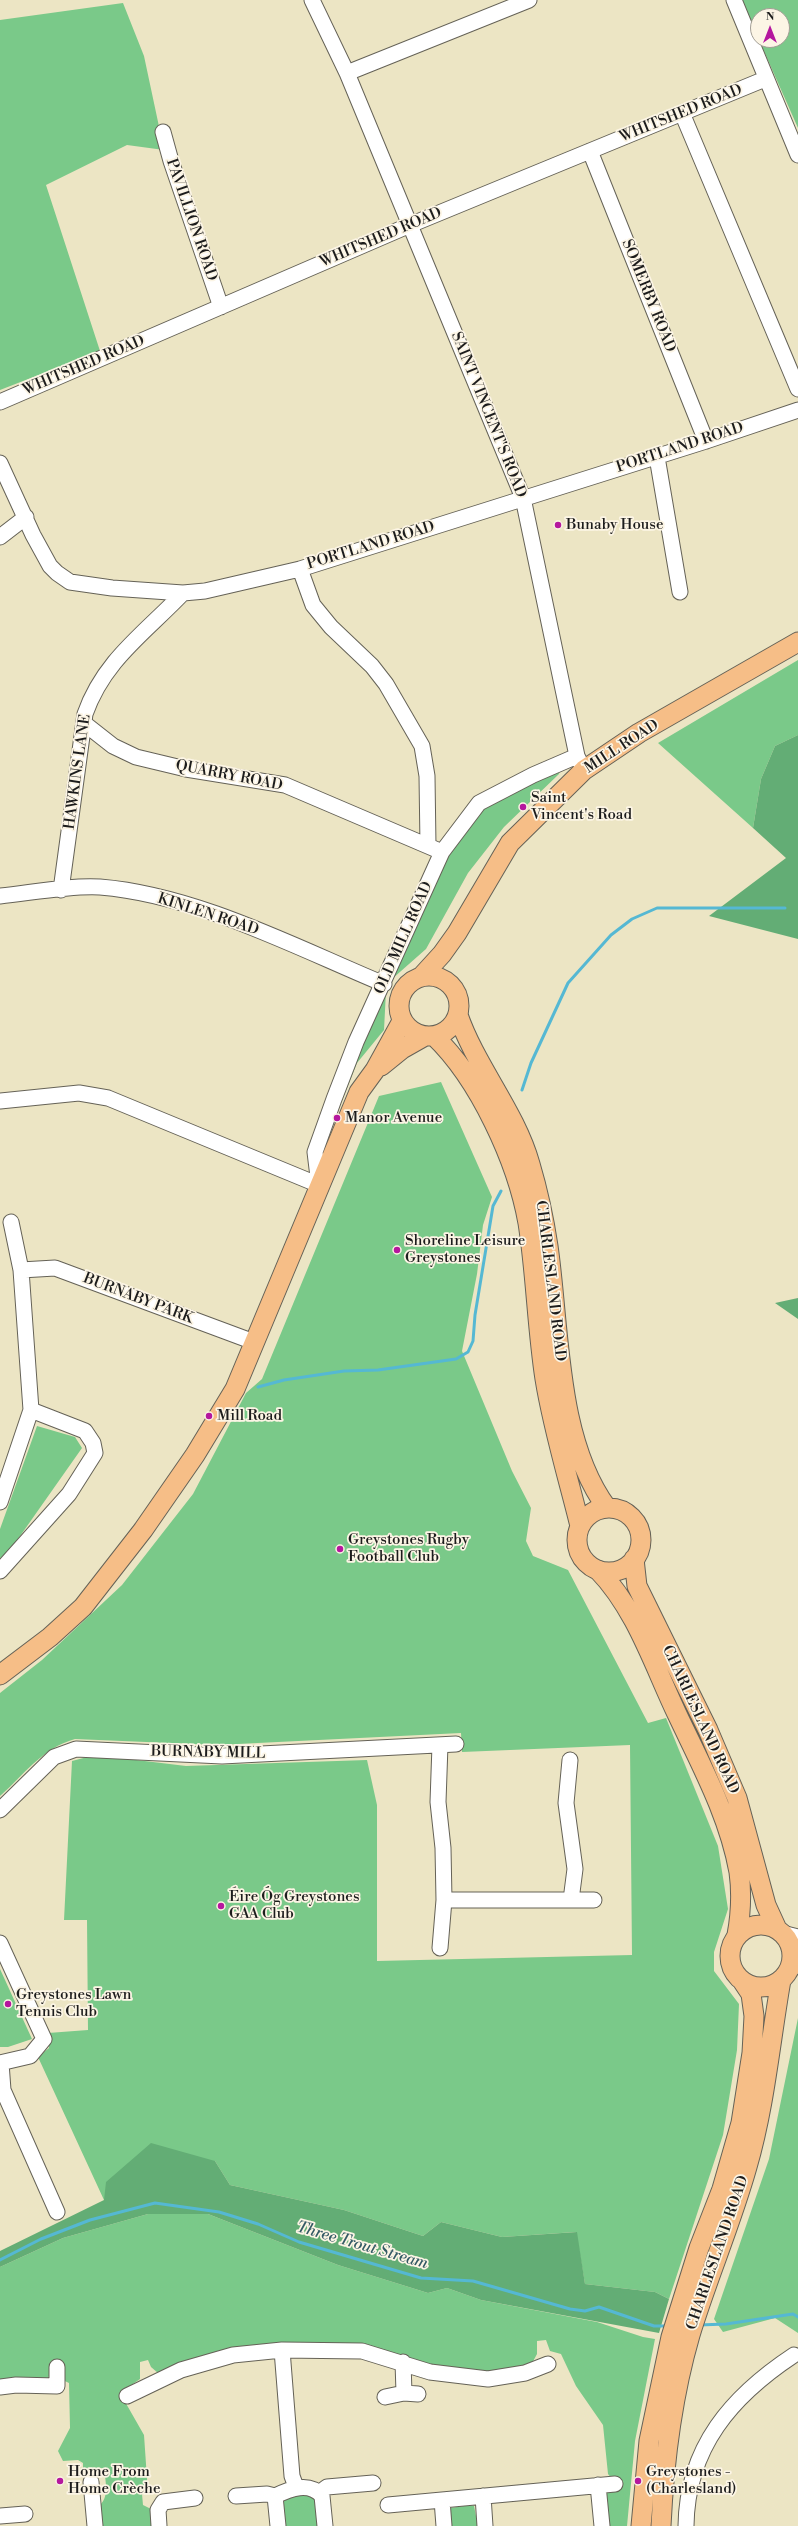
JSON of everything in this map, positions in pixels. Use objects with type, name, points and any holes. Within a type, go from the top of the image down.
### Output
[{"type":"main road","name":"MILL ROAD","points":[[421,977],[442,954],[457,933],[510,843],[581,763],[639,733],[798,642]]},
{"type":"main road","name":"MILL ROAD","points":[[450,985],[450,971],[457,933]]},
{"type":"main road","points":[[375,1070],[402,1049],[429,1036],[447,1030],[458,1015],[458,997],[450,985],[436,977],[421,977],[407,985],[400,998],[399,1011],[402,1020],[414,1033],[429,1036]]},
{"type":"main road","name":"CHARLESLAND ROAD","points":[[458,1015],[465,1036],[510,1117],[530,1162],[541,1203],[548,1247],[563,1384],[588,1477],[607,1508]]},
{"type":"main road","points":[[0,1675],[50,1637],[83,1607],[143,1530],[195,1456],[235,1389],[359,1092],[375,1070],[402,1020]]},
{"type":"main road","name":"CHARLESLAND ROAD","points":[[429,1036],[446,1048],[477,1094],[501,1139],[514,1173],[527,1221],[540,1347],[550,1410],[580,1526]]},
{"type":"main road","points":[[607,1508],[625,1513],[635,1523],[640,1538],[634,1559],[620,1570],[609,1572],[598,1570],[585,1561],[578,1549],[577,1534],[580,1526],[593,1512],[607,1508]]},
{"type":"main road","name":"CHARLESLAND ROAD","points":[[634,1559],[637,1586],[708,1730],[737,1798],[766,1905],[786,1933]]},
{"type":"main road","name":"CHARLESLAND ROAD","points":[[598,1570],[614,1587],[630,1614],[701,1763],[726,1825],[739,1871],[742,1905],[737,1935]]},
{"type":"main road","points":[[756,1925],[771,1926],[786,1933],[792,1952],[789,1971],[768,1986],[761,1987],[743,1982],[732,1969],[730,1960],[730,1950],[737,1935],[756,1925]]},
{"type":"main road","name":"CHARLESLAND ROAD","points":[[660,2526],[667,2446],[690,2337],[702,2298],[737,2201],[761,2118],[789,1971]]},
{"type":"main road","name":"CHARLESLAND ROAD","points":[[641,2526],[649,2441],[671,2337],[699,2248],[722,2189],[741,2123],[752,2053],[754,2016],[751,1994],[743,1982]]},
{"type":"street","name":"SAINT VINCENT'S ROAD","points":[[312,0],[347,73],[522,498],[581,763]]},
{"type":"street","points":[[347,73],[529,0]]},
{"type":"street","points":[[734,0],[765,79],[798,155]]},
{"type":"street","name":"WHITSHED ROAD","points":[[0,402],[410,225],[765,79]]},
{"type":"street","points":[[682,112],[798,389]]},
{"type":"street","name":"PAVILLION ROAD","points":[[163,132],[171,161],[221,307]]},
{"type":"street","name":"SOMERBY ROAD","points":[[590,151],[706,441]]},
{"type":"street","name":"PORTLAND ROAD","points":[[0,463],[50,566],[70,582],[112,588],[183,593],[205,591],[300,569],[706,441],[798,410]]},
{"type":"street","points":[[657,456],[680,592]]},
{"type":"street","points":[[0,537],[26,517]]},
{"type":"street","points":[[300,569],[313,605],[331,627],[372,666],[386,684],[422,746],[427,776],[428,846]]},
{"type":"street","name":"HAWKINS LANE","points":[[61,890],[85,724],[85,714],[93,692],[110,665],[127,646],[183,593]]},
{"type":"street","name":"QUARRY ROAD","points":[[85,724],[113,746],[136,757],[186,768],[285,785],[442,852]]},
{"type":"street","name":"OLD MILL ROAD","points":[[319,1185],[315,1152],[356,1042],[384,984],[442,852],[479,804],[533,775],[581,763]]},
{"type":"street","name":"KINLEN ROAD","points":[[0,896],[99,887],[169,900],[242,924],[384,984]]},
{"type":"street","points":[[0,1101],[79,1093],[108,1098],[319,1185]]},
{"type":"street","points":[[0,1502],[31,1410],[21,1270],[11,1222]]},
{"type":"street","name":"BURNABY PARK","points":[[21,1270],[55,1268],[254,1342]]},
{"type":"street","points":[[0,1571],[69,1494],[95,1453],[93,1443],[85,1431],[31,1410]]},
{"type":"street","name":"BURNABY MILL","points":[[0,1810],[54,1757],[76,1749],[222,1756],[456,1744]]},
{"type":"street","points":[[440,1745],[438,1802],[443,1848],[444,1900],[440,1948]]},
{"type":"street","points":[[570,1760],[566,1803],[575,1869],[571,1900]]},
{"type":"street","points":[[444,1900],[594,1900]]},
{"type":"street","points":[[0,1942],[44,2039],[30,2056],[1,2063],[3,2090],[57,2212]]},
{"type":"street","points":[[282,2350],[292,2476],[296,2486]]},
{"type":"street","points":[[127,2396],[181,2370],[233,2355],[282,2350],[362,2351],[403,2362],[430,2372],[488,2379],[525,2373],[548,2364]]},
{"type":"street","points":[[686,2526],[690,2486],[703,2451],[719,2422],[744,2392],[766,2373],[794,2355]]},
{"type":"street","points":[[385,2397],[411,2394],[403,2362]]},
{"type":"street","points":[[0,2387],[16,2385],[56,2386],[56,2367]]},
{"type":"street","points":[[91,2482],[95,2526]]},
{"type":"street","points":[[319,2493],[327,2487],[373,2483]]},
{"type":"street","points":[[388,2505],[614,2484]]},
{"type":"street","points":[[598,2485],[602,2526]]},
{"type":"street","points":[[236,2496],[267,2494],[275,2496],[296,2486],[319,2493],[322,2496],[325,2526]]},
{"type":"street","points":[[275,2496],[278,2526]]},
{"type":"street","points":[[483,2496],[485,2526]]},
{"type":"street","points":[[159,2526],[158,2510],[163,2502],[195,2498]]},
{"type":"street","points":[[442,2500],[444,2526]]},
{"type":"street","points":[[0,2516],[25,2514]]},
{"type":"green space","points":[[742,0],[798,0],[798,128],[763,48],[790,48],[790,8],[750,8],[750,18]]},
{"type":"green space","points":[[123,3],[144,56],[164,150],[127,145],[46,185],[100,351],[0,390],[0,20]]},
{"type":"green space","points":[[798,660],[798,735],[775,746],[761,779],[753,828],[658,743]]},
{"type":"green space","points":[[798,735],[798,939],[709,916],[786,858],[753,828],[761,779],[775,746]]},
{"type":"green space","points":[[560,769],[559,774],[504,827],[468,873],[426,949],[392,979],[386,991],[384,1030],[357,1063],[326,1141],[333,1107],[441,864],[481,807]]},
{"type":"green space","points":[[441,1082],[492,1197],[483,1225],[477,1274],[462,1351],[512,1471],[531,1508],[526,1541],[533,1556],[568,1570],[648,1723],[666,1718],[718,1846],[728,1909],[714,1952],[714,1971],[739,2004],[737,2050],[723,2135],[669,2299],[655,2292],[585,2284],[576,2232],[502,2237],[441,2222],[423,2236],[344,2210],[230,2185],[215,2161],[104,2200],[38,2057],[49,2048],[48,2033],[88,2030],[87,1920],[64,1920],[72,1761],[95,1755],[186,1766],[367,1760],[377,1805],[377,1961],[632,1955],[630,1745],[462,1752],[461,1733],[217,1745],[75,1739],[63,1743],[43,1755],[0,1796],[0,1693],[42,1660],[122,1585],[193,1494],[246,1393],[262,1379],[379,1096]]},
{"type":"green space","points":[[798,1298],[798,1319],[775,1303]]},
{"type":"green space","points":[[37,1426],[75,1437],[82,1448],[6,1556],[0,1558],[0,1529]]},
{"type":"green space","name":"Greystones Lawn Tennis Club","points":[[0,1969],[32,2039],[8,2047],[0,2047]]},
{"type":"green space","points":[[798,2018],[798,2333],[775,2318],[723,2332],[714,2319],[769,2159]]},
{"type":"green space","points":[[151,2143],[215,2161],[230,2185],[344,2210],[423,2236],[441,2222],[502,2237],[577,2232],[585,2284],[655,2292],[669,2299],[659,2333],[481,2300],[447,2288],[428,2293],[338,2265],[208,2214],[148,2214],[63,2238],[0,2267],[0,2251],[104,2200],[106,2182]]},
{"type":"green space","points":[[148,2214],[208,2214],[338,2265],[428,2293],[447,2288],[481,2300],[597,2322],[643,2337],[655,2339],[635,2441],[627,2526],[607,2526],[605,2494],[610,2490],[612,2479],[608,2474],[603,2425],[576,2386],[561,2354],[550,2351],[546,2340],[537,2341],[537,2354],[530,2367],[504,2373],[452,2372],[362,2345],[158,2373],[151,2367],[148,2360],[140,2362],[140,2379],[120,2393],[144,2435],[148,2493],[142,2494],[143,2505],[151,2509],[154,2526],[100,2526],[100,2505],[106,2493],[104,2468],[83,2469],[83,2463],[78,2460],[63,2461],[58,2451],[70,2428],[69,2383],[50,2374],[48,2378],[0,2382],[0,2267],[63,2238]]},
{"type":"green space","points":[[310,2494],[316,2497],[320,2526],[283,2526],[281,2504],[284,2498]]},
{"type":"green space","points":[[470,2505],[474,2506],[478,2526],[449,2526],[450,2508]]},
{"type":"waterway","points":[[522,1090],[531,1063],[568,983],[611,935],[632,919],[657,908],[785,908]]},
{"type":"waterway","points":[[258,1387],[284,1380],[344,1371],[378,1370],[456,1359],[468,1352],[473,1341],[475,1315],[493,1206],[501,1191]]},
{"type":"waterway","name":"Three Trout Stream","points":[[0,2260],[41,2239],[90,2220],[155,2203],[219,2212],[258,2224],[299,2242],[421,2278],[473,2281],[570,2309],[585,2311],[599,2307],[654,2326],[668,2326]]},
{"type":"waterway","name":"Three Trout Stream","points":[[699,2325],[726,2324],[793,2314],[798,2317]]},
{"type":"place","name":"Bunaby House","points":[[558,525]]},
{"type":"place","name":"Saint Vincent's Road","points":[[523,807]]},
{"type":"place","name":"Manor Avenue","points":[[337,1118]]},
{"type":"place","name":"Shoreline Leisure Greystones","points":[[397,1250]]},
{"type":"place","name":"Mill Road","points":[[209,1416]]},
{"type":"place","name":"Greystones Rugby Football Club","points":[[340,1549]]},
{"type":"place","name":"Éire Óg Greystones GAA Club","points":[[221,1906]]},
{"type":"place","name":"Greystones Lawn Tennis Club","points":[[8,2004]]},
{"type":"place","name":"Home From Home Crèche","points":[[60,2481]]},
{"type":"place","name":"Greystones - (Charlesland)","points":[[638,2481]]}]
